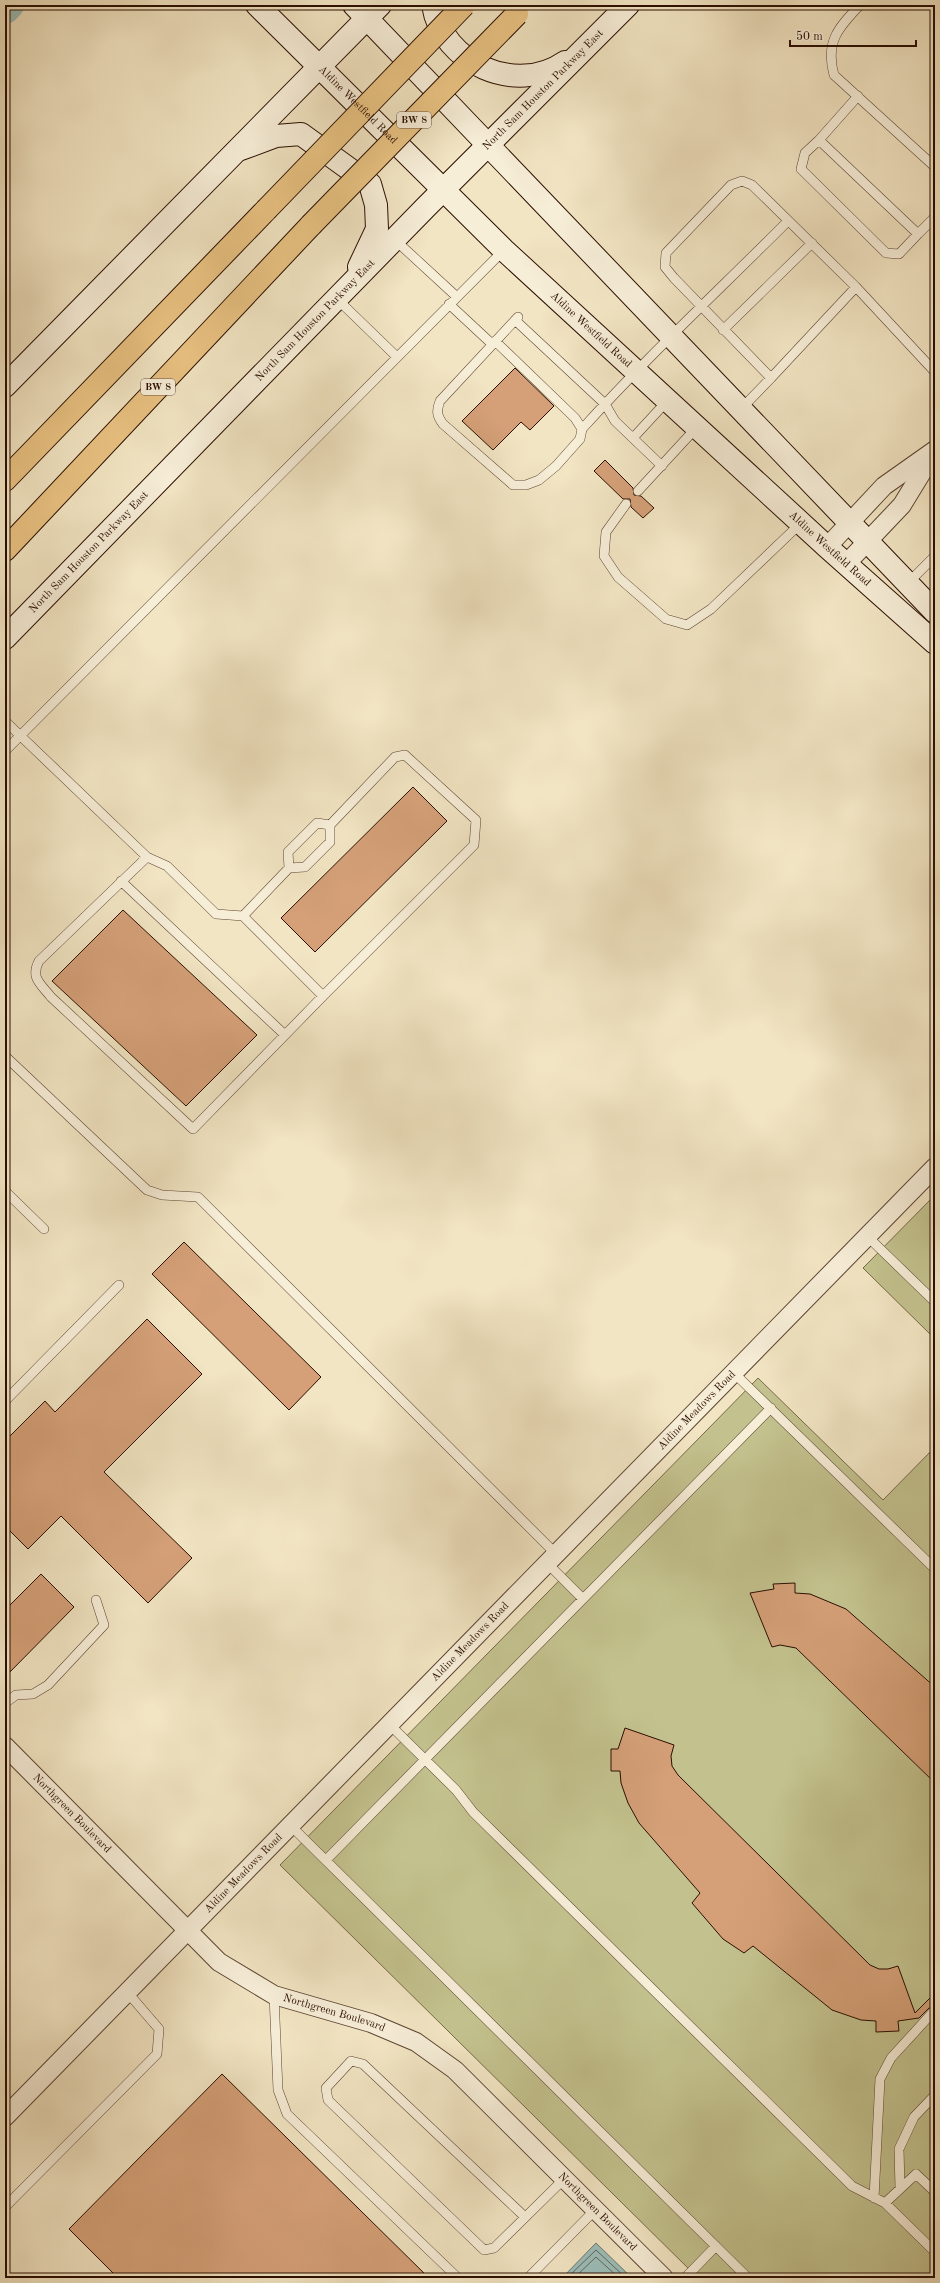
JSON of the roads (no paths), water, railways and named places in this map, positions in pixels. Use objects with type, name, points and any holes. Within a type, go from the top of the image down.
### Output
[{"type":"highway","points":[[5,480],[464,5]]},
{"type":"highway","name":"BW 8","points":[[5,550],[311,226],[521,10]]},
{"type":"main road","name":"Aldine Westfield Road","points":[[257,5],[504,250],[827,547],[935,643]]},
{"type":"main road","points":[[434,5],[436,22],[456,50],[492,73],[521,78],[558,67],[583,50]]},
{"type":"main road","name":"North Sam Houston Parkway East","points":[[5,638],[442,190],[628,5]]},
{"type":"main road","points":[[5,386],[318,66],[367,9],[488,144],[670,337],[935,612]]},
{"type":"main road","points":[[233,152],[276,136],[301,134],[370,184],[376,205],[377,229],[353,281]]},
{"type":"street","points":[[827,547],[884,486],[935,451]]},
{"type":"street","points":[[846,564],[902,505],[935,451]]},
{"type":"street","name":"Aldine Meadows Road","points":[[5,2117],[935,1167]]},
{"type":"street","name":"Northgreen Boulevard","points":[[5,1746],[187,1932],[219,1962],[274,1995],[371,2024],[416,2042],[455,2070],[664,2278]]},
{"type":"lane","points":[[860,5],[844,21],[832,40],[830,58],[834,75],[935,167]]},
{"type":"lane","points":[[858,96],[805,153],[801,169],[886,253],[899,254],[935,217]]},
{"type":"lane","points":[[818,140],[918,234]]},
{"type":"lane","points":[[771,378],[723,330],[665,267],[666,253],[731,185],[742,181],[752,185],[812,243],[856,287],[935,372]]},
{"type":"lane","points":[[662,466],[615,421],[605,404],[516,318],[440,401],[437,409],[438,417],[443,424],[513,485],[526,485],[539,480],[556,466],[580,439],[582,429],[605,404],[635,370],[702,308],[788,221]]},
{"type":"lane","points":[[394,239],[456,297]]},
{"type":"lane","points":[[723,330],[812,243]]},
{"type":"lane","points":[[5,752],[504,250]]},
{"type":"lane","points":[[740,410],[856,287]]},
{"type":"lane","points":[[336,298],[397,357]]},
{"type":"lane","points":[[449,304],[575,418],[582,429]]},
{"type":"lane","points":[[633,438],[668,400]]},
{"type":"lane","points":[[638,491],[697,427]]},
{"type":"lane","points":[[626,504],[606,532],[604,556],[618,577],[666,620],[688,625],[711,609],[801,523]]},
{"type":"lane","points":[[908,584],[935,556]]},
{"type":"lane","points":[[5,722],[147,857],[167,866],[216,914],[243,916],[323,996]]},
{"type":"lane","points":[[147,857],[39,961],[34,970],[37,980],[51,997],[192,1129],[474,845],[476,820],[405,755],[395,757],[330,825],[330,842],[305,867],[289,868],[243,916]]},
{"type":"lane","points":[[289,868],[288,852],[317,823],[330,825]]},
{"type":"lane","points":[[121,881],[285,1035]]},
{"type":"lane","points":[[5,1056],[147,1190],[162,1196],[198,1197],[551,1559],[583,1599]]},
{"type":"lane","points":[[5,1191],[44,1229]]},
{"type":"lane","points":[[867,1236],[935,1302]]},
{"type":"lane","points":[[5,1401],[119,1285]]},
{"type":"lane","points":[[734,1373],[935,1569]]},
{"type":"lane","points":[[326,1860],[771,1408]]},
{"type":"lane","points":[[5,1703],[16,1695],[34,1694],[48,1685],[104,1626],[96,1600]]},
{"type":"lane","points":[[390,1724],[456,1790],[473,1812],[852,2186],[885,2203],[935,2252]]},
{"type":"lane","points":[[290,1825],[748,2278]]},
{"type":"lane","points":[[5,2207],[157,2054],[159,2029],[128,1993]]},
{"type":"lane","points":[[274,1995],[278,2090],[287,2114],[458,2278]]},
{"type":"lane","points":[[874,2198],[880,2079],[891,2058],[934,2012]]},
{"type":"lane","points":[[525,2217],[363,2064],[351,2061],[326,2088],[328,2100],[484,2250],[494,2248],[525,2217],[564,2178]]},
{"type":"lane","points":[[900,2188],[899,2148],[914,2117],[935,2095]]},
{"type":"lane","points":[[885,2203],[916,2174],[935,2192]]},
{"type":"lane","points":[[528,2278],[595,2210]]},
{"type":"lane","points":[[685,2278],[716,2246]]},
{"type":"water","points":[[596,2243],[632,2278],[562,2278]]},
{"type":"waterway","points":[[5,9],[9,5]]}]
